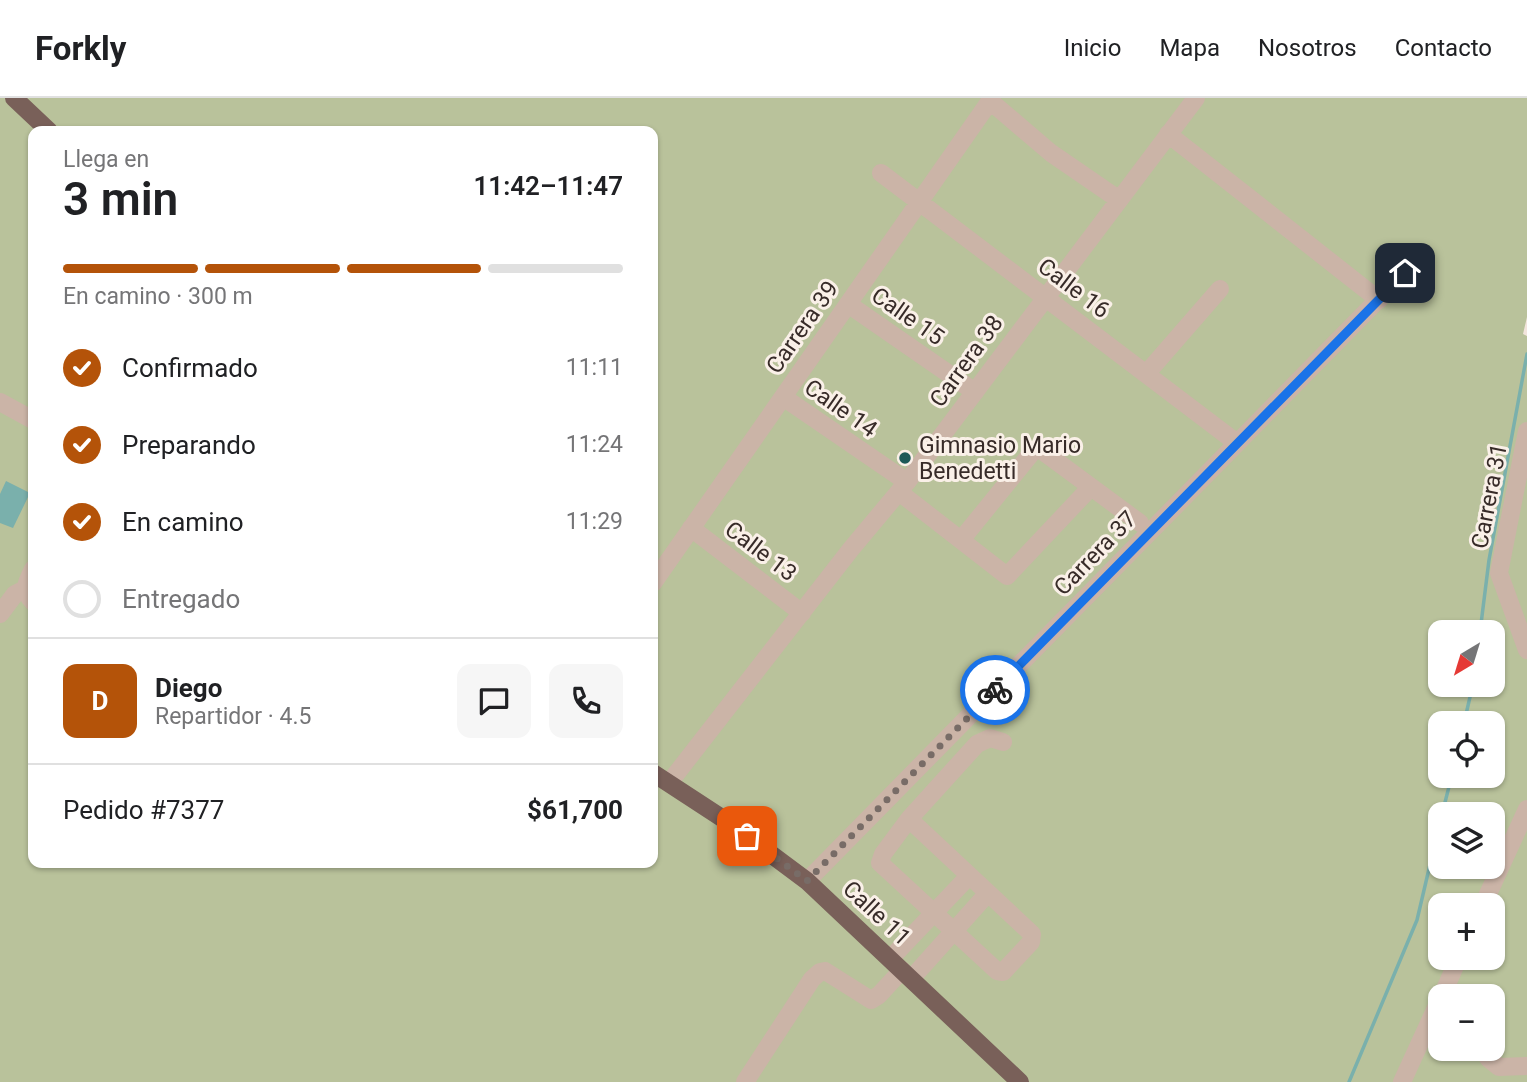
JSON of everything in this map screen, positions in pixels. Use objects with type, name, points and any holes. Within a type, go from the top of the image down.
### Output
[{"type":"main road","points":[[14,98],[44,126]]},
{"type":"main road","name":"Calle 11","points":[[658,776],[728,822],[807,881],[1020,1082]]},
{"type":"street","name":"Carrera 38","points":[[669,783],[903,487],[1196,98]]},
{"type":"street","points":[[991,99],[1051,153],[1118,199]]},
{"type":"street","name":"Carrera 39","points":[[658,576],[991,99]]},
{"type":"street","points":[[1168,134],[1379,300]]},
{"type":"street","name":"Calle 16","points":[[881,173],[1237,443]]},
{"type":"street","name":"Carrera 37","points":[[807,881],[1418,259]]},
{"type":"street","points":[[1146,374],[1220,289]]},
{"type":"street","name":"Calle 15","points":[[848,304],[975,392]]},
{"type":"street","name":"Calle 14","points":[[783,397],[903,487],[961,540],[1007,576],[1090,488]]},
{"type":"street","points":[[0,402],[28,417]]},
{"type":"street","name":"Carrera 31","points":[[1527,431],[1518,516],[1500,573],[1527,650]]},
{"type":"street","points":[[961,540],[1034,450],[1041,450],[1140,523]]},
{"type":"street","name":"Calle 13","points":[[691,528],[802,613]]},
{"type":"street","points":[[0,614],[15,593],[28,596]]},
{"type":"street","points":[[909,819],[1032,934],[1031,942],[1000,973],[880,863],[883,853],[909,819],[977,744],[990,738],[1003,742]]},
{"type":"street","points":[[1488,893],[1527,809]]},
{"type":"street","points":[[746,1082],[812,979],[825,971],[870,1000],[879,995],[901,969],[934,913],[969,876]]},
{"type":"street","points":[[901,969],[954,930],[988,893]]},
{"type":"street","points":[[1402,1082],[1428,1025]]},
{"type":"street","points":[[1492,1061],[1499,1067],[1527,1066]]},
{"type":"green space","points":[[0,98],[1527,98],[1527,317],[1523,334],[1527,336],[1527,1082],[0,1082]]},
{"type":"water","points":[[6,481],[28,492],[13,528],[0,523],[0,494]]},
{"type":"waterway","points":[[1482,620],[1489,560],[1527,354]]},
{"type":"waterway","points":[[1467,711],[1470,697]]},
{"type":"waterway","points":[[1445,802],[1449,788]]},
{"type":"waterway","points":[[1349,1082],[1417,920],[1428,873]]},
{"type":"way so far","points":[[747,836],[807,881],[995,690]]},
{"type":"place","name":"Gimnasio Mario Benedetti","points":[[905,458]]},
{"type":"route","points":[[995,690],[1405,273]]}]
